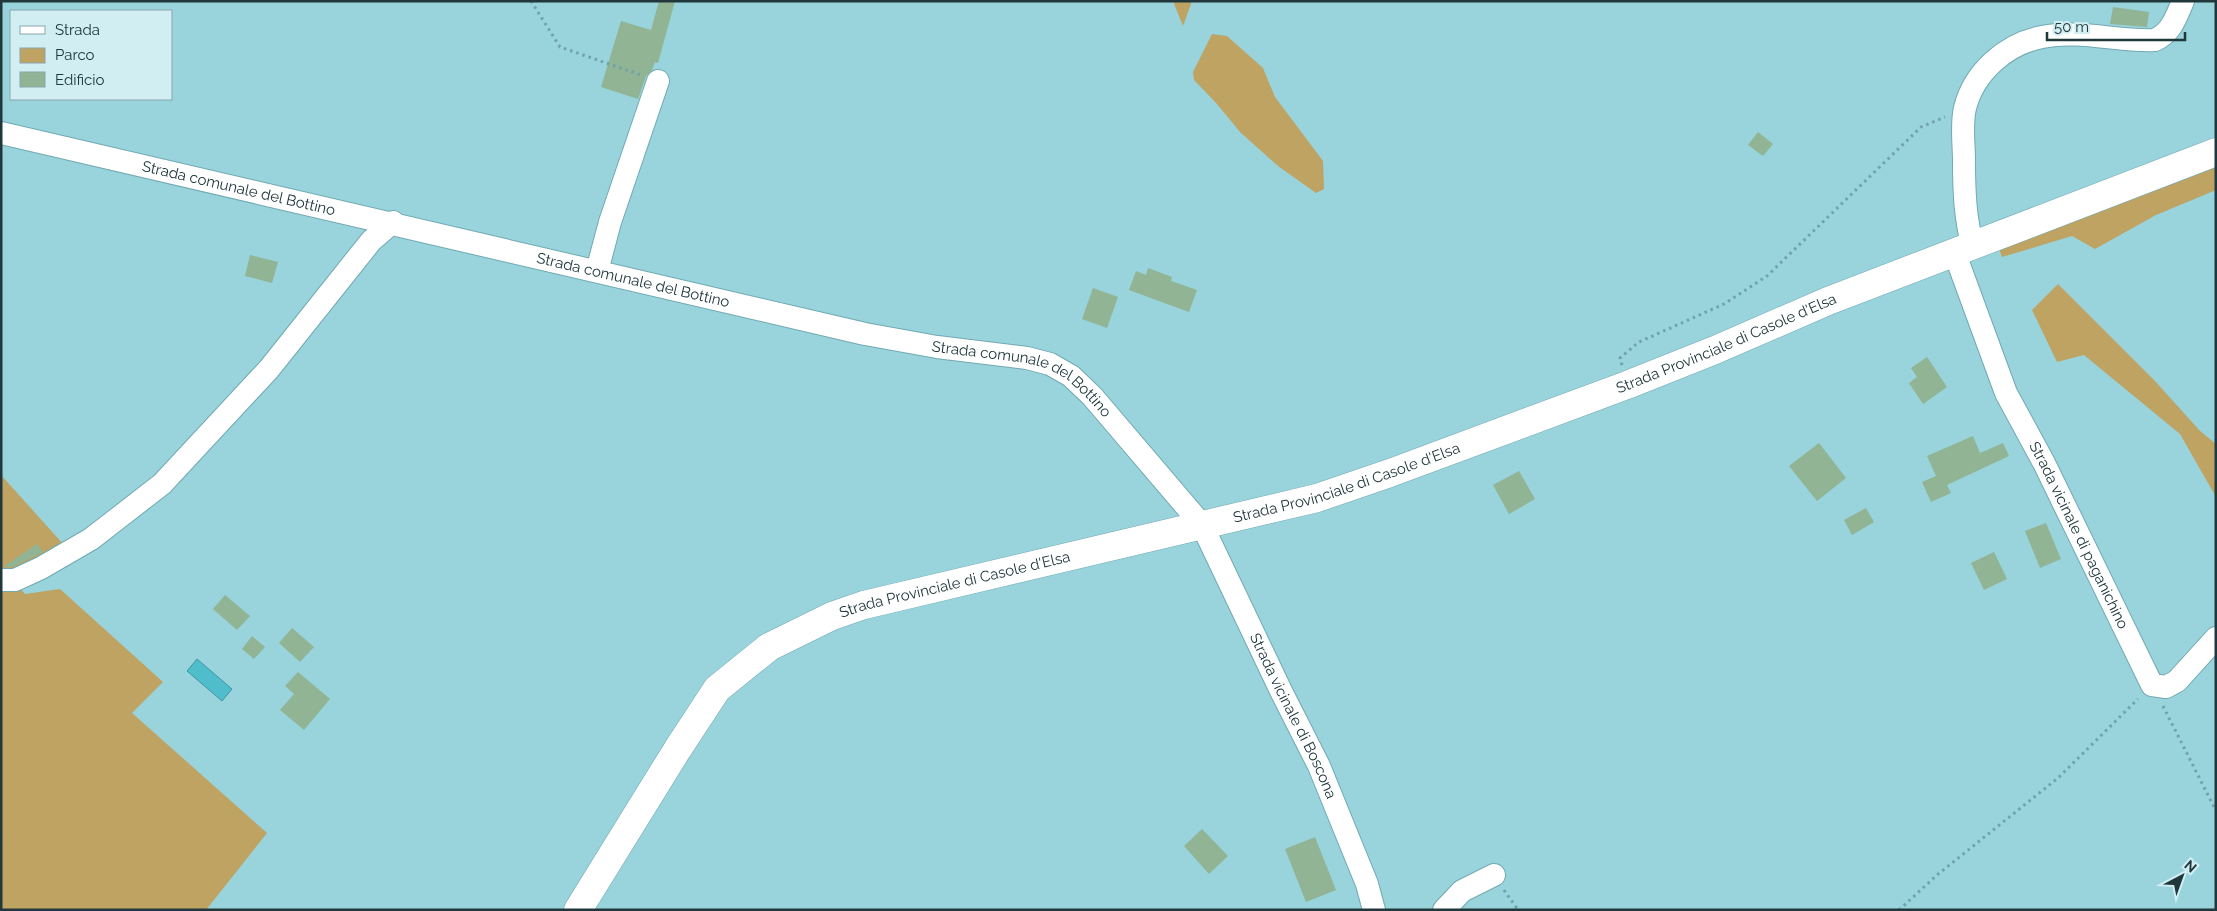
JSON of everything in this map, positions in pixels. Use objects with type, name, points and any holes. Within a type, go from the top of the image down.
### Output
[{"type":"main road","name":"Strada Provinciale di Casole d'Elsa","points":[[578,910],[676,750],[717,689],[769,647],[824,620],[864,605],[1326,495],[1627,385],[1715,350],[1828,301],[2216,152]]},
{"type":"street","points":[[1965,109],[1977,80],[1993,62],[2010,49],[2031,40],[2052,36],[2090,35],[2155,40],[2163,36],[2171,28],[2183,1]]},
{"type":"street","points":[[597,271],[610,222],[658,81]]},
{"type":"street","name":"Strada vicinale di paganichino","points":[[1965,109],[1965,202],[1967,222],[1964,250],[2006,393],[2044,463],[2152,685]]},
{"type":"street","name":"Strada comunale del Bottino","points":[[1,133],[393,222],[864,334],[937,347],[1027,358],[1050,364],[1072,376],[1092,396],[1202,525]]},
{"type":"street","points":[[1,580],[15,580],[91,539],[162,484],[269,369],[371,242],[393,222]]},
{"type":"street","name":"Strada vicinale di Boscona","points":[[1202,525],[1319,766],[1367,884],[1374,910]]},
{"type":"street","points":[[2152,685],[2166,688],[2177,681],[2216,638]]},
{"type":"street","points":[[1444,910],[1462,891],[1494,875]]},
{"type":"path","points":[[531,1],[560,47],[658,81]]},
{"type":"path","points":[[1627,385],[1620,358],[1639,342],[1724,304],[1767,276],[1921,127],[1965,109]]},
{"type":"path","points":[[1900,910],[1937,875],[2058,778],[2152,685],[2216,811]]},
{"type":"green space","points":[[1173,1],[1192,1],[1183,26]]},
{"type":"green space","points":[[1212,34],[1227,36],[1263,68],[1275,97],[1323,161],[1324,189],[1316,193],[1278,166],[1240,132],[1194,80],[1193,72]]},
{"type":"green space","points":[[2216,163],[2216,190],[2156,215],[2095,249],[2072,236],[2002,257],[1998,246]]},
{"type":"green space","points":[[2058,284],[2155,381],[2200,431],[2216,444],[2216,497],[2180,434],[2084,355],[2057,362],[2032,310]]},
{"type":"green space","points":[[1,475],[64,545],[1,576]]},
{"type":"green space","points":[[17,585],[25,594],[60,589],[163,682],[132,713],[267,833],[206,910],[1,910],[1,842],[3,840],[1,838],[1,586]]},
{"type":"water","points":[[197,659],[232,689],[222,701],[187,671]]},
{"type":"building","points":[[659,1],[675,1],[658,63],[655,62],[652,70],[646,76],[638,99],[601,87],[621,21],[651,30]]},
{"type":"building","points":[[2113,7],[2149,12],[2147,27],[2110,24]]},
{"type":"building","points":[[1758,132],[1773,144],[1763,156],[1748,145]]},
{"type":"building","points":[[250,255],[278,262],[272,283],[245,276]]},
{"type":"building","points":[[1148,268],[1172,277],[1171,281],[1197,290],[1189,312],[1129,290],[1136,271],[1146,275]]},
{"type":"building","points":[[1093,288],[1118,297],[1107,328],[1082,319]]},
{"type":"building","points":[[1927,357],[1947,387],[1923,404],[1909,383],[1917,377],[1911,368]]},
{"type":"building","points":[[1973,436],[1980,453],[2003,443],[2009,456],[1947,485],[1951,493],[1931,502],[1922,482],[1936,476],[1927,456]]},
{"type":"building","points":[[1819,443],[1846,478],[1817,501],[1789,466]]},
{"type":"building","points":[[1519,471],[1535,499],[1509,514],[1493,485]]},
{"type":"building","points":[[1866,508],[1874,522],[1852,535],[1844,520]]},
{"type":"building","points":[[2046,523],[2061,559],[2040,568],[2025,531]]},
{"type":"building","points":[[37,544],[43,552],[12,567],[3,567]]},
{"type":"building","points":[[1994,552],[2007,579],[1984,590],[1971,563]]},
{"type":"building","points":[[225,595],[250,616],[237,630],[213,609]]},
{"type":"building","points":[[292,628],[314,647],[300,662],[279,643]]},
{"type":"building","points":[[252,636],[265,647],[254,659],[242,649]]},
{"type":"building","points":[[298,672],[330,699],[304,730],[280,710],[294,694],[285,686]]},
{"type":"building","points":[[1202,829],[1228,856],[1209,874],[1184,846]]},
{"type":"building","points":[[1315,837],[1336,890],[1306,902],[1285,849]]}]
